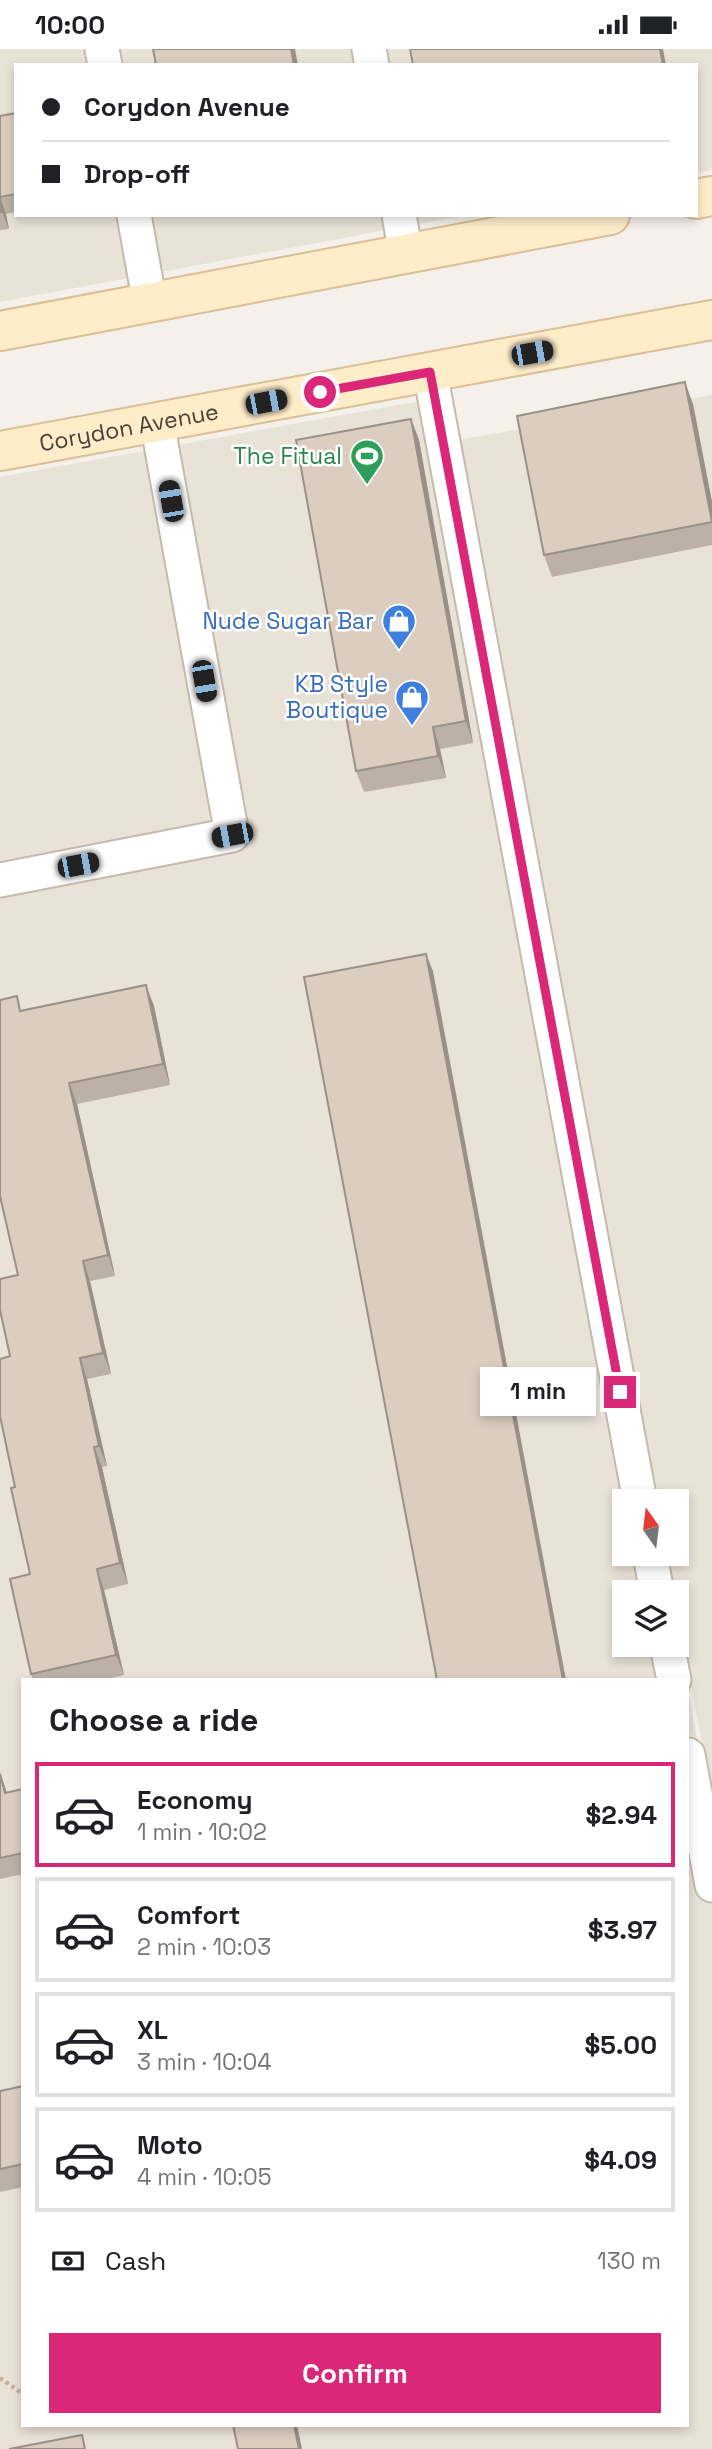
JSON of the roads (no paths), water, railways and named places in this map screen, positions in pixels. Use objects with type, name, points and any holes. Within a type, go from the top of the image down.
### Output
[{"type":"main road","points":[[0,331],[600,217]]},
{"type":"main road","name":"Corydon Avenue","points":[[0,451],[712,320]]},
{"type":"lane","points":[[134,217],[150,304]]},
{"type":"lane","points":[[399,217],[406,254]]},
{"type":"lane","points":[[430,372],[638,1489]]},
{"type":"lane","points":[[0,880],[232,835],[157,422]]},
{"type":"lane","points":[[669,1657],[674,1678]]},
{"type":"lane","points":[[689,1760],[712,1885]]},
{"type":"place","name":"The Fitual","points":[[367,486]]},
{"type":"place","name":"Nude Sugar Bar","points":[[399,651]]},
{"type":"place","name":"KB Style Boutique","points":[[412,727]]}]
